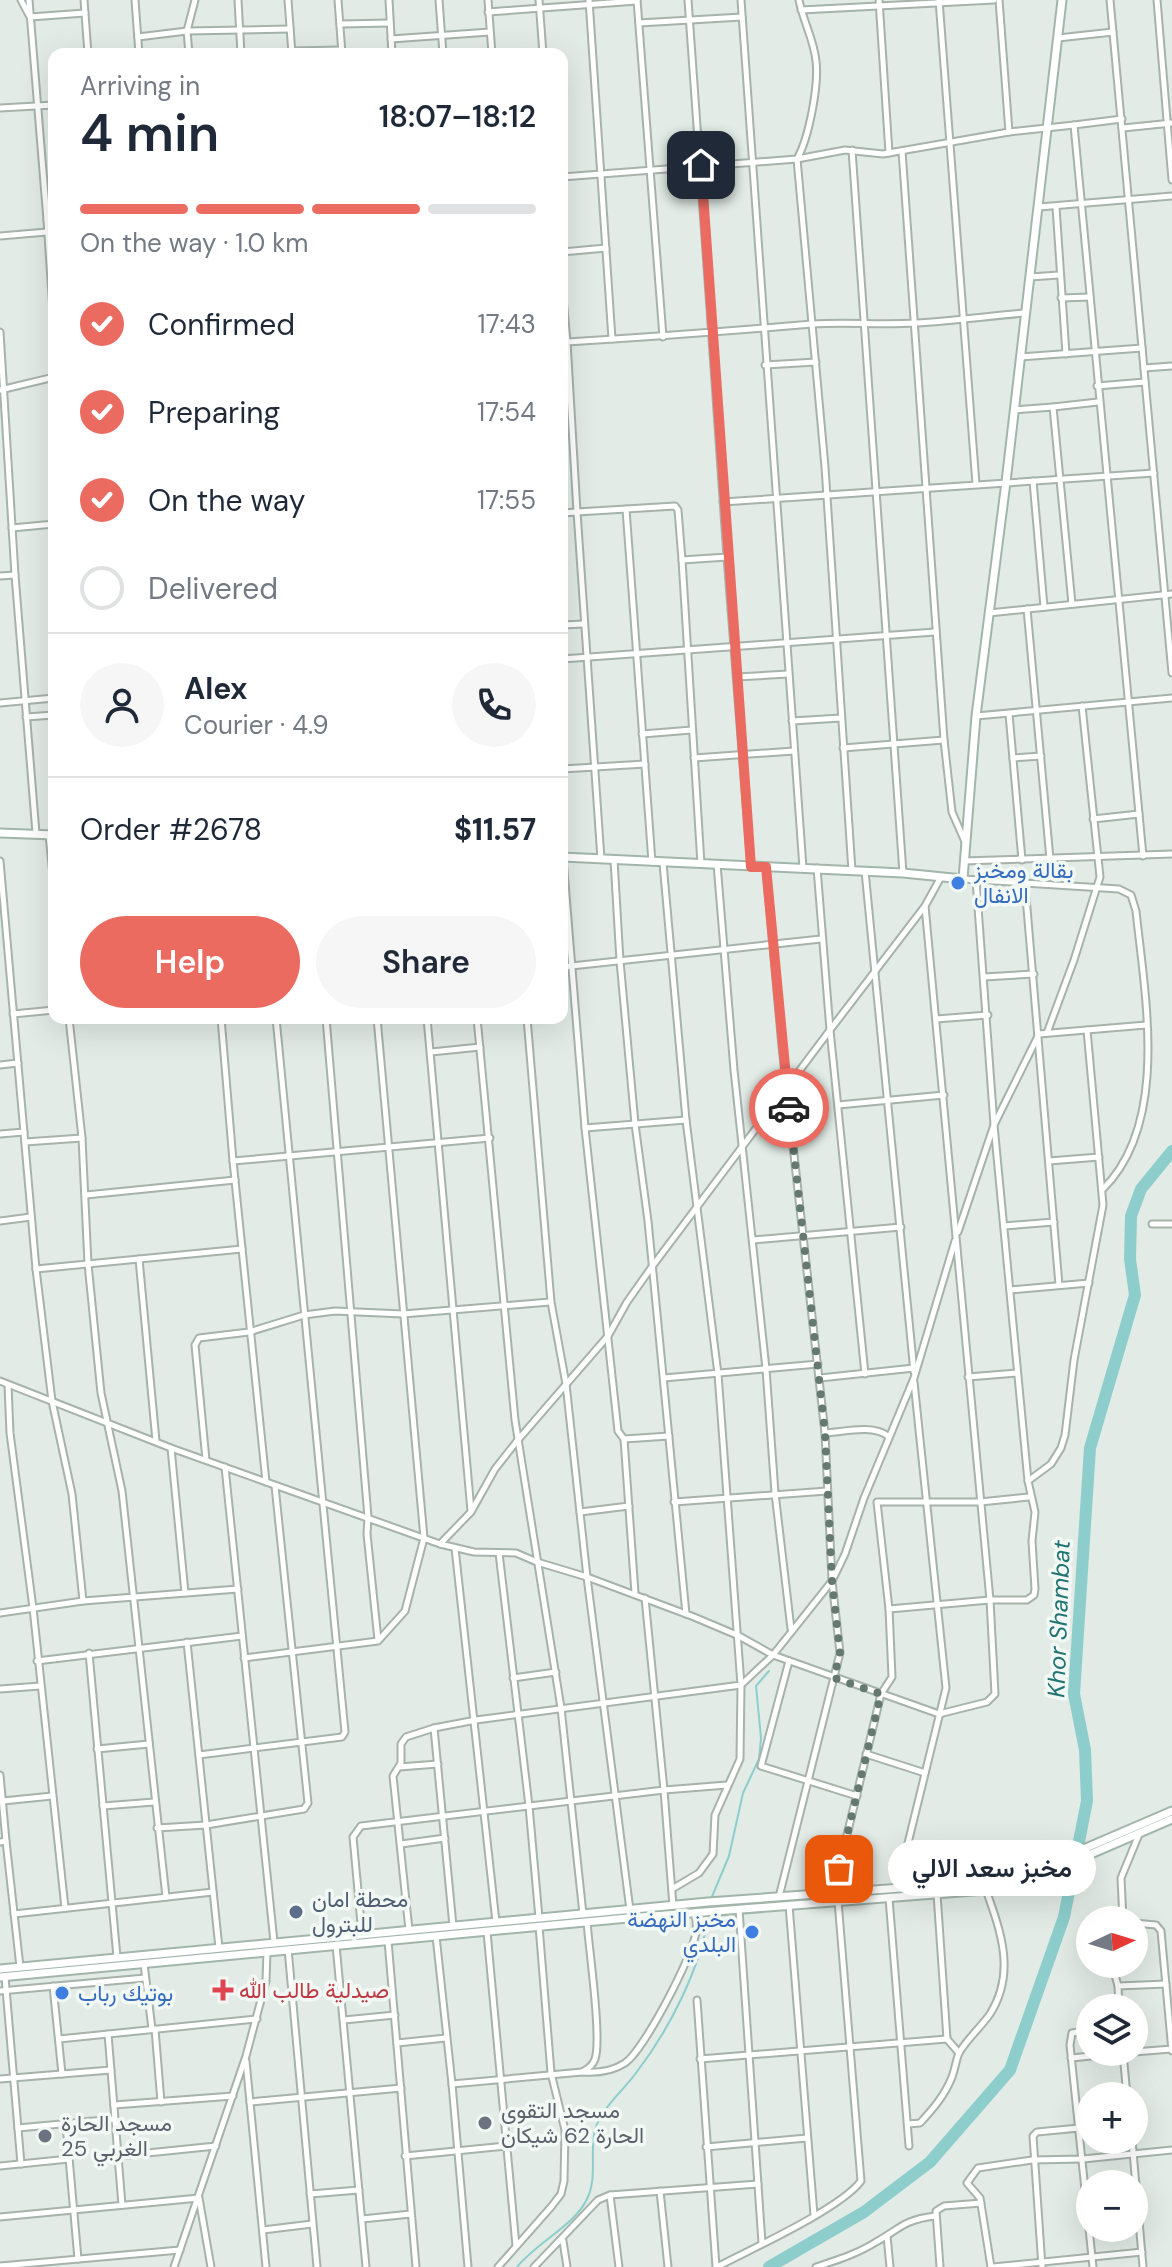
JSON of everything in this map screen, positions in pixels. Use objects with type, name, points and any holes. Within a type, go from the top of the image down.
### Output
[{"type":"main road","points":[[568,858],[817,868],[963,879],[976,716],[1062,0]]},
{"type":"main road","points":[[0,833],[48,834]]},
{"type":"main road","points":[[585,1918],[708,1902],[739,1909],[986,1890],[1020,1884],[1172,1811]]},
{"type":"main road","points":[[1092,1848],[1172,1819]]},
{"type":"main road","points":[[2,1975],[20,1967],[362,1934],[496,1922],[706,1911],[718,1906],[779,1897],[985,1882],[1044,1870]]},
{"type":"main road","points":[[2,1975],[487,1932],[539,1922]]},
{"type":"street","points":[[21,0],[30,17]]},
{"type":"street","points":[[29,0],[48,201]]},
{"type":"street","points":[[84,0],[88,48]]},
{"type":"street","points":[[135,0],[139,48]]},
{"type":"street","points":[[188,48],[187,31],[195,0]]},
{"type":"street","points":[[238,0],[241,48]]},
{"type":"street","points":[[288,0],[292,48]]},
{"type":"street","points":[[338,0],[341,48]]},
{"type":"street","points":[[389,0],[392,48]]},
{"type":"street","points":[[439,0],[443,48]]},
{"type":"street","points":[[488,0],[491,48]]},
{"type":"street","points":[[539,0],[543,48]]},
{"type":"street","points":[[488,12],[637,0],[663,337]]},
{"type":"street","points":[[688,0],[751,867]]},
{"type":"street","points":[[741,0],[762,330],[803,868]]},
{"type":"street","points":[[799,0],[814,49],[816,70],[805,140],[797,159],[827,496],[852,871]]},
{"type":"street","points":[[801,10],[996,0],[1009,132]]},
{"type":"street","points":[[1110,0],[1154,473],[1169,595],[1172,673]]},
{"type":"street","points":[[1157,0],[1170,123],[1172,180]]},
{"type":"street","points":[[589,2],[612,339]]},
{"type":"street","points":[[939,2],[976,484]]},
{"type":"street","points":[[879,4],[889,153]]},
{"type":"street","points":[[30,17],[85,13]]},
{"type":"street","points":[[639,23],[742,17]]},
{"type":"street","points":[[340,24],[390,23]]},
{"type":"street","points":[[138,37],[187,31],[290,29]]},
{"type":"street","points":[[391,39],[490,32]]},
{"type":"street","points":[[1058,38],[1113,32]]},
{"type":"street","points":[[1163,69],[1172,68]]},
{"type":"street","points":[[0,108],[48,105]]},
{"type":"street","points":[[568,177],[797,159],[852,150],[889,153],[1009,132],[1122,119]]},
{"type":"street","points":[[1123,128],[1170,123]]},
{"type":"street","points":[[1074,125],[1093,352],[1143,856]]},
{"type":"street","points":[[852,150],[903,873]]},
{"type":"street","points":[[902,151],[944,740],[952,812],[966,844]]},
{"type":"street","points":[[1039,207],[1172,196]]},
{"type":"street","points":[[1056,207],[1066,354]]},
{"type":"street","points":[[48,228],[48,245]]},
{"type":"street","points":[[0,236],[47,232]]},
{"type":"street","points":[[568,251],[606,248]]},
{"type":"street","points":[[1030,277],[1059,275]]},
{"type":"street","points":[[1061,298],[1090,297]]},
{"type":"street","points":[[568,342],[813,324],[913,323],[1025,313]]},
{"type":"street","points":[[0,332],[15,575],[36,833]]},
{"type":"street","points":[[1020,357],[1142,348]]},
{"type":"street","points":[[765,365],[816,362]]},
{"type":"street","points":[[1144,368],[1172,366]]},
{"type":"street","points":[[2,389],[48,378]]},
{"type":"street","points":[[1097,386],[1145,382]]},
{"type":"street","points":[[568,384],[601,860]]},
{"type":"street","points":[[1014,410],[1098,402]]},
{"type":"street","points":[[1053,407],[1072,604]]},
{"type":"street","points":[[723,502],[1154,473]]},
{"type":"street","points":[[1033,481],[1044,607]]},
{"type":"street","points":[[568,513],[675,506],[678,510],[701,864]]},
{"type":"street","points":[[626,509],[653,863]]},
{"type":"street","points":[[12,528],[48,525]]},
{"type":"street","points":[[682,560],[727,557]]},
{"type":"street","points":[[0,576],[15,575]]},
{"type":"street","points":[[989,613],[1169,595]]},
{"type":"street","points":[[1027,609],[1050,859]]},
{"type":"street","points":[[568,625],[584,624]]},
{"type":"street","points":[[568,658],[935,632]]},
{"type":"street","points":[[737,677],[788,674]]},
{"type":"street","points":[[0,703],[48,698]]},
{"type":"street","points":[[976,716],[1172,698]]},
{"type":"street","points":[[1047,1033],[1098,888],[1082,706]]},
{"type":"street","points":[[1009,714],[1022,860]]},
{"type":"street","points":[[26,717],[48,715]]},
{"type":"street","points":[[792,721],[841,718]]},
{"type":"street","points":[[642,734],[692,730]]},
{"type":"street","points":[[843,748],[944,740]]},
{"type":"street","points":[[694,758],[794,751]]},
{"type":"street","points":[[1013,758],[1041,756]]},
{"type":"street","points":[[568,769],[645,764]]},
{"type":"street","points":[[1093,819],[1139,814]]},
{"type":"street","points":[[964,861],[1172,854]]},
{"type":"street","points":[[614,860],[635,1124],[664,1378],[686,1614]]},
{"type":"street","points":[[0,861],[2,916],[36,1269],[52,1401],[72,1494],[83,1601]]},
{"type":"street","points":[[663,863],[695,1209],[718,1374],[741,1685],[740,1759],[715,1815],[715,1843],[710,1861],[699,1873],[672,1889]]},
{"type":"street","points":[[717,864],[766,1369],[775,1493],[791,1630]]},
{"type":"street","points":[[766,867],[820,1378],[832,1581],[840,1653],[779,1897]]},
{"type":"street","points":[[817,868],[821,939],[865,1374]]},
{"type":"street","points":[[865,871],[946,1688],[897,1889]]},
{"type":"street","points":[[440,1544],[471,1512],[495,1469],[517,1441],[608,1336],[651,1268],[925,906],[941,877]]},
{"type":"street","points":[[963,879],[1125,890],[1134,902],[1146,1025],[1141,1124],[1129,1156],[1115,1178],[1102,1190]]},
{"type":"street","points":[[889,1609],[990,1600],[1027,1600],[1034,1595],[1032,1541],[1035,1512],[1029,1497],[1017,1373],[976,880]]},
{"type":"street","points":[[1025,885],[1059,1285]]},
{"type":"street","points":[[0,1381],[171,1448],[440,1544],[516,1553],[635,1594],[739,1636],[773,1655],[939,1714],[987,1702],[995,1694],[990,1600],[925,906]]},
{"type":"street","points":[[568,923],[585,1128],[618,1431],[624,1439],[635,1594]]},
{"type":"street","points":[[568,966],[821,939]]},
{"type":"street","points":[[984,977],[1034,974]]},
{"type":"street","points":[[13,1014],[48,1011]]},
{"type":"street","points":[[936,1019],[988,1015]]},
{"type":"street","points":[[70,1024],[82,1138],[88,1264],[106,1423],[122,1491],[166,1897]]},
{"type":"street","points":[[222,1024],[249,1332],[266,1482]]},
{"type":"street","points":[[199,1755],[345,1735],[277,1024]]},
{"type":"street","points":[[327,1024],[353,1311],[367,1534],[378,1641]]},
{"type":"street","points":[[244,1658],[378,1641],[405,1611],[424,1538],[378,1024]]},
{"type":"street","points":[[428,1024],[471,1512]]},
{"type":"street","points":[[478,1024],[517,1441],[556,1672],[585,1918],[596,2051],[591,2067],[582,2072]]},
{"type":"street","points":[[528,1024],[551,1302],[566,1384],[602,1703],[630,1910]]},
{"type":"street","points":[[1039,1034],[1146,1025]]},
{"type":"street","points":[[1028,1481],[1051,1464],[1061,1448],[1103,1205],[1087,1030]]},
{"type":"street","points":[[409,1930],[393,1778],[401,1763],[403,1740],[434,1728],[476,1720],[741,1685],[773,1655],[832,1581],[914,1378],[956,1236],[994,1125],[1039,1034]]},
{"type":"street","points":[[431,1052],[480,1047]]},
{"type":"street","points":[[0,1065],[18,1063]]},
{"type":"street","points":[[838,1105],[944,1095]]},
{"type":"street","points":[[585,1128],[686,1120]]},
{"type":"street","points":[[0,1134],[24,1132]]},
{"type":"street","points":[[25,1142],[82,1138]]},
{"type":"street","points":[[233,1161],[490,1138]]},
{"type":"street","points":[[1049,1161],[1099,1157]]},
{"type":"street","points":[[86,1195],[235,1180]]},
{"type":"street","points":[[0,1221],[31,1217]]},
{"type":"street","points":[[1004,1226],[1054,1222]]},
{"type":"street","points":[[1152,1224],[1172,1224]]},
{"type":"street","points":[[753,1240],[901,1227]]},
{"type":"street","points":[[36,1269],[242,1249]]},
{"type":"street","points":[[139,1259],[156,1442]]},
{"type":"street","points":[[1010,1290],[1089,1283]]},
{"type":"street","points":[[206,1460],[195,1345],[199,1338],[249,1332],[304,1315],[353,1311],[403,1314],[551,1302]]},
{"type":"street","points":[[664,1378],[818,1364]]},
{"type":"street","points":[[820,1378],[914,1368]]},
{"type":"street","points":[[968,1377],[1017,1373]]},
{"type":"street","points":[[8,1385],[10,1433],[33,1608],[65,1908]]},
{"type":"street","points":[[825,1433],[870,1430],[882,1431],[888,1436]]},
{"type":"street","points":[[0,1433],[10,1433]]},
{"type":"street","points":[[624,1439],[669,1436]]},
{"type":"street","points":[[171,1448],[185,1593]]},
{"type":"street","points":[[225,1467],[274,1942]]},
{"type":"street","points":[[157,1828],[206,1825],[307,1806],[275,1486]]},
{"type":"street","points":[[674,1502],[827,1491]]},
{"type":"street","points":[[864,1498],[877,1502],[928,1503],[1029,1497]]},
{"type":"street","points":[[833,1893],[881,1694],[892,1677],[889,1609],[877,1502]]},
{"type":"street","points":[[580,1512],[629,1506]]},
{"type":"street","points":[[455,1548],[496,1922]]},
{"type":"street","points":[[498,2267],[557,2200],[564,2181],[565,2130],[551,2073],[529,1806],[499,1553]]},
{"type":"street","points":[[0,1613],[83,1601],[238,1589]]},
{"type":"street","points":[[645,1598],[673,1906]]},
{"type":"street","points":[[37,1661],[242,1636]]},
{"type":"street","points":[[187,1642],[219,1948]]},
{"type":"street","points":[[89,1653],[117,1957]]},
{"type":"street","points":[[789,1661],[761,1766],[857,1796]]},
{"type":"street","points":[[513,1678],[556,1672]]},
{"type":"street","points":[[0,1689],[40,1686]]},
{"type":"street","points":[[434,1728],[453,1926]]},
{"type":"street","points":[[97,1749],[149,1744]]},
{"type":"street","points":[[866,1754],[925,1773]]},
{"type":"street","points":[[399,1767],[438,1764]]},
{"type":"street","points":[[0,1775],[3,1841],[20,1967]]},
{"type":"street","points":[[362,1934],[353,1837],[361,1826],[727,1785]]},
{"type":"street","points":[[3,1801],[52,1796]]},
{"type":"street","points":[[103,1806],[154,1802]]},
{"type":"street","points":[[1122,1906],[1121,1878],[1141,1831]]},
{"type":"street","points":[[401,1844],[445,1838]]},
{"type":"street","points":[[908,2124],[920,2123],[939,2100],[951,2078],[959,2053],[995,2006],[1004,1983],[1006,1957],[1002,1934],[986,1890]]},
{"type":"street","points":[[14,1914],[213,1892]]},
{"type":"street","points":[[937,1894],[947,2039],[959,2053]]},
{"type":"street","points":[[889,1898],[909,2146]]},
{"type":"street","points":[[697,2000],[716,2267],[814,2215],[850,2192],[861,2181],[838,1901]]},
{"type":"street","points":[[789,1905],[814,2215]]},
{"type":"street","points":[[739,1909],[762,2243]]},
{"type":"street","points":[[452,2084],[611,2069],[625,2063],[639,2047],[690,1951],[696,1932],[694,1912]]},
{"type":"street","points":[[1148,1925],[1160,1927],[1172,2050],[1148,2051]]},
{"type":"street","points":[[487,1932],[516,2247]]},
{"type":"street","points":[[436,1936],[468,2267]]},
{"type":"street","points":[[388,1941],[416,2267]]},
{"type":"street","points":[[336,1945],[366,2267]]},
{"type":"street","points":[[288,1949],[317,2267]]},
{"type":"street","points":[[1163,1951],[1172,1950]]},
{"type":"street","points":[[174,2267],[257,2019],[266,1981],[267,1951]]},
{"type":"street","points":[[144,1963],[161,2102]]},
{"type":"street","points":[[2,1975],[21,2164]]},
{"type":"street","points":[[3,1991],[145,1978]]},
{"type":"street","points":[[1116,1978],[1118,1994]]},
{"type":"street","points":[[1118,1986],[1166,1984]]},
{"type":"street","points":[[53,1986],[62,2074]]},
{"type":"street","points":[[344,2020],[395,2015]]},
{"type":"street","points":[[59,2039],[257,2019]]},
{"type":"street","points":[[1076,2032],[1072,2033],[1071,2058],[1076,2102]]},
{"type":"street","points":[[108,2034],[122,2205]]},
{"type":"street","points":[[397,2043],[446,2038]]},
{"type":"street","points":[[700,2059],[947,2039]]},
{"type":"street","points":[[246,2056],[266,2267]]},
{"type":"street","points":[[1071,2058],[1076,2057]]},
{"type":"street","points":[[0,2079],[111,2070]]},
{"type":"street","points":[[250,2102],[401,2088]]},
{"type":"street","points":[[114,2105],[233,2096]]},
{"type":"street","points":[[18,2128],[115,2119]]},
{"type":"street","points":[[66,2124],[78,2259]]},
{"type":"street","points":[[1042,2264],[1031,2142],[1037,2132],[1076,2128]]},
{"type":"street","points":[[706,2147],[807,2138]]},
{"type":"street","points":[[118,2156],[216,2146]]},
{"type":"street","points":[[405,2156],[506,2146]]},
{"type":"street","points":[[1148,2152],[1172,2150]]},
{"type":"street","points":[[1082,2154],[1093,2267]]},
{"type":"street","points":[[1142,2252],[992,2267],[979,2195],[967,2183],[982,2166],[1133,2154],[1142,2252],[1143,2267]]},
{"type":"street","points":[[0,2166],[69,2159]]},
{"type":"street","points":[[534,2267],[592,2205],[610,2195],[758,2184]]},
{"type":"street","points":[[310,2194],[359,2190]]},
{"type":"street","points":[[660,2191],[668,2267]]},
{"type":"street","points":[[610,2195],[619,2267]]},
{"type":"street","points":[[0,2217],[199,2198]]},
{"type":"street","points":[[199,2198],[211,2267]]},
{"type":"street","points":[[940,2267],[936,2211],[944,2206],[981,2203]]},
{"type":"street","points":[[362,2219],[411,2214]]},
{"type":"street","points":[[816,2267],[838,2264],[907,2221],[935,2216]]},
{"type":"street","points":[[263,2230],[312,2224]]},
{"type":"street","points":[[887,2235],[890,2267]]},
{"type":"street","points":[[559,2241],[565,2244],[567,2267]]},
{"type":"street","points":[[0,2266],[180,2250]]},
{"type":"street","points":[[96,2258],[97,2267]]},
{"type":"waterway","name":"Khor Shambat","points":[[769,2267],[864,2212],[930,2162],[1010,2070],[1064,1917],[1087,1801],[1085,1750],[1074,1694],[1090,1448],[1135,1295],[1130,1259],[1131,1216],[1141,1189],[1172,1151]]},
{"type":"waterway","points":[[711,1899],[729,1856],[743,1793],[759,1759],[761,1738],[756,1686],[769,1671]]},
{"type":"waterway","points":[[517,2267],[565,2226],[587,2199],[591,2189],[596,2126],[648,2056],[682,1998],[699,1955],[709,1913]]},
{"type":"way so far","points":[[789,1108],[825,1433],[832,1581],[840,1653],[834,1678],[881,1694],[839,1869]]},
{"type":"place","name":"بقالة ومخبز الانفال","points":[[958,883]]},
{"type":"place","name":"مخبز سعد الالي","points":[[839,1869]]},
{"type":"place","name":"محطة امان للبترول","points":[[296,1912]]},
{"type":"place","name":"مخبز النهضة البلدي","points":[[752,1932]]},
{"type":"place","name":"صيدلية طالب الله","points":[[223,1990]]},
{"type":"place","name":"بوتيك رباب","points":[[62,1993]]},
{"type":"place","name":"مسجد التقوى الحارة 62 شيكان","points":[[485,2123]]},
{"type":"place","name":"مسجد الحارة 25 الغربي","points":[[45,2136]]},
{"type":"route","points":[[701,165],[751,867],[766,867],[789,1108]]}]
